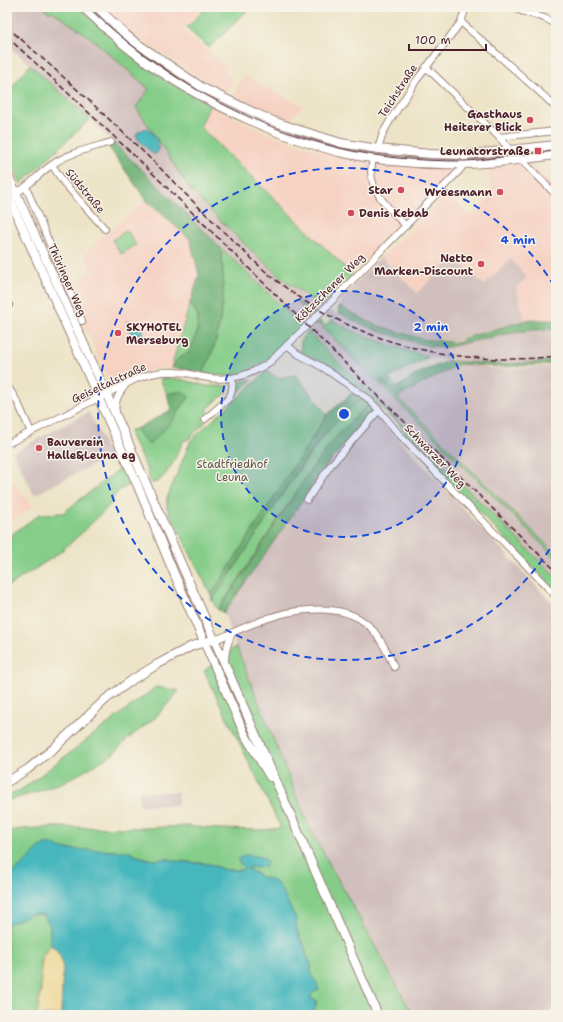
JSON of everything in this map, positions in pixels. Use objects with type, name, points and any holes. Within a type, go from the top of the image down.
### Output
[{"type":"main road","points":[[84,7],[120,41],[150,64],[198,95],[270,129],[317,146],[339,152],[373,158],[417,163],[463,164],[522,160],[556,155]]},
{"type":"main road","points":[[97,7],[125,34],[203,88],[273,121],[296,130],[334,141],[378,149],[424,154],[465,155],[556,145]]},
{"type":"main road","name":"Thüringer Weg","points":[[7,173],[117,418],[213,640],[289,810]]},
{"type":"main road","name":"Thüringer Weg","points":[[7,193],[9,206],[57,304],[137,484],[245,735],[289,810]]},
{"type":"main road","points":[[7,782],[28,769],[54,748],[106,699],[135,678],[195,645],[213,640]]},
{"type":"main road","points":[[289,810],[378,1015]]},
{"type":"street","name":"Teichstraße","points":[[378,149],[383,133],[391,119],[426,67],[461,22],[466,7]]},
{"type":"street","points":[[508,7],[544,18],[556,24]]},
{"type":"street","points":[[461,22],[556,108]]},
{"type":"street","points":[[426,67],[556,194]]},
{"type":"street","points":[[499,137],[556,131]]},
{"type":"street","points":[[16,193],[26,187],[52,164],[64,157],[111,142]]},
{"type":"street","name":"Kötzschener Weg","points":[[270,362],[461,169],[465,155]]},
{"type":"street","points":[[373,158],[371,172],[376,191],[381,199],[406,226]]},
{"type":"street","name":"Südstraße","points":[[52,164],[64,183],[105,229]]},
{"type":"street","name":"Thüringer Weg","points":[[26,187],[82,321]]},
{"type":"street","points":[[64,302],[73,298]]},
{"type":"street","name":"Schwarzer Weg","points":[[287,345],[298,354],[322,367],[366,397],[410,446],[556,596]]},
{"type":"street","name":"Geiseltalstraße","points":[[7,444],[136,379],[154,373],[185,373],[212,379],[232,378],[249,374],[270,362]]},
{"type":"street","points":[[205,419],[230,396],[232,378]]},
{"type":"street","points":[[117,418],[115,408],[117,400],[121,390],[126,385]]},
{"type":"street","points":[[7,386],[18,403],[31,432]]},
{"type":"street","points":[[307,500],[330,466],[379,410]]},
{"type":"street","points":[[213,640],[265,619],[286,613],[324,610],[344,612],[358,617],[369,626],[378,636],[394,667]]},
{"type":"street","points":[[225,665],[225,654],[232,633]]},
{"type":"shaded area","points":[[7,7],[42,7],[50,13],[52,11],[91,38],[150,89],[283,279],[315,301],[314,302],[337,314],[338,312],[354,321],[378,331],[428,346],[448,347],[500,335],[533,330],[556,329],[556,361],[505,364],[448,361],[375,341],[349,330],[310,307],[308,309],[297,302],[318,325],[319,324],[556,558],[556,577],[310,333],[311,332],[303,325],[302,326],[232,259],[90,119],[7,44]]},
{"type":"shaded area","points":[[103,7],[197,7],[201,10],[182,30],[221,62],[231,81],[228,95],[191,73],[128,31]]},
{"type":"shaded area","points":[[244,75],[303,106],[290,120],[235,97],[237,85]]},
{"type":"shaded area","points":[[210,105],[266,133],[342,157],[377,164],[450,169],[452,172],[352,274],[200,127]]},
{"type":"shaded area","points":[[529,163],[556,189],[556,320],[525,320],[516,288],[484,285],[454,257],[417,293],[381,257],[447,193],[470,216],[492,196],[488,168]]},
{"type":"shaded area","points":[[146,200],[190,239],[199,275],[171,368],[152,369],[111,388],[71,290],[91,270],[84,254]]},
{"type":"shaded area","points":[[381,257],[417,293],[454,257],[484,285],[511,259],[527,278],[516,288],[525,320],[464,337],[458,342],[423,338],[375,325],[339,306],[344,295]]},
{"type":"shaded area","points":[[459,364],[501,369],[556,366],[556,554],[398,398],[402,393],[404,394]]},
{"type":"shaded area","points":[[372,410],[556,607],[556,1009],[541,1015],[413,1015],[309,827],[224,613],[329,462],[369,417]]},
{"type":"shaded area","points":[[89,412],[110,456],[34,495],[13,452]]},
{"type":"shaded area","points":[[7,474],[33,506],[7,525]]},
{"type":"shaded area","points":[[139,792],[178,792],[178,806],[139,805]]},
{"type":"green space","points":[[42,7],[79,7],[105,31],[210,105],[200,127],[352,274],[351,277],[322,306],[314,302],[283,279],[241,241],[192,192],[136,107],[149,89],[91,38],[52,11],[50,13]]},
{"type":"green space","points":[[199,7],[251,7],[209,48],[187,27],[203,11]]},
{"type":"green space","points":[[30,65],[90,119],[21,184],[7,148],[7,93]]},
{"type":"green space","points":[[114,143],[220,247],[223,277],[221,316],[213,350],[203,373],[171,368],[177,360],[190,351],[197,333],[198,316],[190,303],[199,275],[190,239],[146,200],[108,146]]},
{"type":"green space","points":[[127,230],[136,245],[121,254],[112,240]]},
{"type":"green space","points":[[220,247],[302,326],[286,343],[258,366],[236,375],[224,376],[203,373],[213,350],[221,316],[223,277]]},
{"type":"green space","points":[[295,300],[308,309],[310,307],[316,311],[311,316]]},
{"type":"green space","points":[[190,303],[198,316],[197,333],[190,351],[177,360],[171,368]]},
{"type":"green space","points":[[339,306],[375,325],[423,339],[459,343],[464,338],[527,320],[556,320],[556,329],[533,330],[500,335],[448,347],[428,346],[378,331],[354,321],[338,312]]},
{"type":"green space","points":[[319,320],[325,326],[331,320],[367,337],[429,357],[388,378],[397,387],[392,388],[382,379],[379,380],[556,554],[556,558],[319,324],[318,325],[317,323]]},
{"type":"green space","points":[[309,331],[311,332],[310,334],[556,577],[556,591],[418,449],[416,442],[406,436],[401,426],[395,419],[389,416],[369,396],[331,368],[299,350],[301,348],[302,338]]},
{"type":"green space","points":[[448,361],[505,364],[556,361],[556,364],[502,367],[459,364],[404,394],[402,393],[398,398],[379,380],[382,379],[392,388],[397,387],[419,373]]},
{"type":"green space","name":"Stadtfriedhof Leuna","points":[[267,371],[278,378],[296,375],[327,415],[211,595],[167,508],[167,498],[191,440]]},
{"type":"green space","points":[[172,378],[207,386],[227,386],[228,389],[224,396],[207,409],[209,412],[203,418],[206,422],[189,439],[183,441],[173,463],[166,473],[158,482],[151,483],[144,463],[131,438],[130,430],[136,429],[149,445],[170,424],[189,397],[183,391],[167,394],[160,379]]},
{"type":"green space","points":[[252,380],[233,397],[232,396],[236,388],[235,383]]},
{"type":"green space","points":[[183,391],[189,397],[170,424],[149,445],[136,429],[171,410],[167,394]]},
{"type":"green space","points":[[354,391],[363,398],[334,424],[308,456],[212,601],[211,595],[327,415]]},
{"type":"green space","points":[[363,398],[370,404],[342,432],[317,463],[294,495],[218,610],[212,601],[289,484],[334,424]]},
{"type":"green space","points":[[370,404],[372,410],[369,417],[329,462],[224,613],[218,610],[311,469],[340,432]]},
{"type":"green space","points":[[117,454],[130,485],[118,492],[113,498],[111,504],[58,554],[7,587],[7,541],[13,536],[12,534],[40,514],[63,513],[118,470],[112,455]]},
{"type":"green space","points":[[236,646],[309,827],[413,1015],[311,1015],[317,1001],[311,998],[311,996],[316,991],[317,984],[311,973],[311,965],[297,931],[295,919],[284,894],[278,885],[270,879],[264,878],[248,869],[249,867],[256,868],[264,858],[253,855],[239,863],[243,865],[244,869],[225,870],[209,864],[174,861],[170,859],[149,859],[134,855],[130,852],[63,849],[52,844],[40,847],[25,863],[7,878],[7,831],[54,827],[145,828],[186,826],[218,829],[262,830],[281,828],[204,671]]},
{"type":"green space","points":[[156,687],[179,691],[155,718],[129,738],[113,754],[66,781],[7,801],[7,795],[21,790]]},
{"type":"green space","points":[[30,914],[44,915],[50,926],[51,945],[43,955],[41,968],[41,992],[37,1015],[7,1015],[7,925]]},
{"type":"sand","points":[[51,945],[57,950],[61,958],[63,969],[61,1015],[37,1015],[41,992],[41,968],[43,955]]},
{"type":"water","points":[[147,128],[154,135],[158,143],[159,150],[155,155],[141,143],[136,135],[139,131]]},
{"type":"water","points":[[129,321],[138,322],[144,335],[134,340],[126,323]]},
{"type":"water","points":[[52,844],[63,849],[127,851],[134,855],[149,859],[170,859],[174,861],[209,864],[225,870],[244,869],[238,859],[244,856],[250,855],[264,858],[267,862],[265,866],[256,868],[249,867],[248,869],[264,878],[270,879],[278,885],[296,919],[297,931],[311,965],[311,973],[319,990],[313,992],[311,996],[311,998],[317,1001],[315,1010],[311,1015],[61,1015],[63,969],[61,958],[57,950],[51,945],[50,926],[44,915],[30,914],[7,925],[7,878],[25,863],[40,847]]},
{"type":"tram line","points":[[88,7],[143,54],[204,94],[236,111],[270,126],[304,138],[339,148],[369,154],[431,160],[471,161],[556,151]]},
{"type":"railway","points":[[7,27],[124,133],[260,266],[281,284],[311,305],[343,322],[376,336],[411,347],[447,354],[483,358],[520,359],[556,356]]},
{"type":"railway","points":[[7,37],[141,162],[556,571]]},
{"type":"place","name":"Gasthaus Heiterer Blick","points":[[530,120]]},
{"type":"place","name":"Leunatorstraße","points":[[538,151]]},
{"type":"place","name":"Star","points":[[401,190]]},
{"type":"place","name":"Wreesmann","points":[[500,192]]},
{"type":"place","name":"Denis Kebab","points":[[351,213]]},
{"type":"place","name":"Netto Marken-Discount","points":[[481,264]]},
{"type":"place","name":"SKYHOTEL Merseburg","points":[[118,333]]},
{"type":"place","name":"Bauverein Halle&Leuna eg","points":[[39,448]]}]
